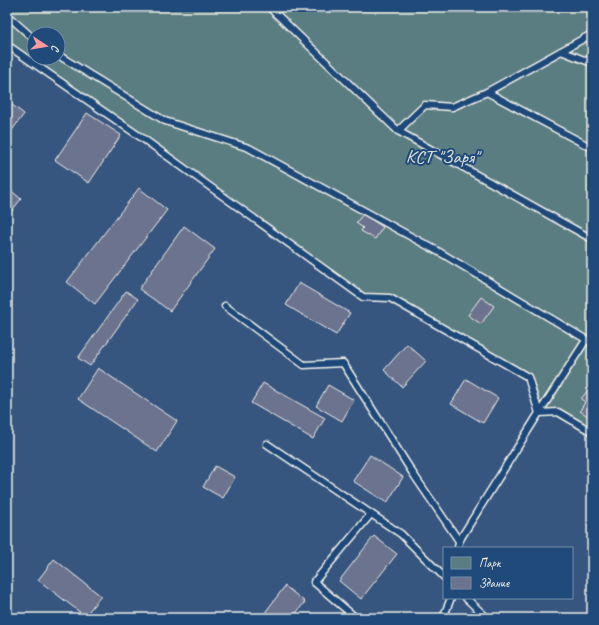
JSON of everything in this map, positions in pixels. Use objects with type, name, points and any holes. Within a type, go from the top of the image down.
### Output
[{"type":"lane","points":[[269,7],[398,131],[592,239]]},
{"type":"lane","points":[[7,16],[26,32]]},
{"type":"lane","points":[[398,131],[425,105],[452,107],[486,92],[592,34]]},
{"type":"lane","points":[[7,45],[145,140],[364,297],[390,298],[528,377],[539,413]]},
{"type":"lane","points":[[561,51],[592,63]]},
{"type":"lane","points":[[66,60],[165,121],[249,148],[441,253],[589,341],[539,413],[458,545],[343,363],[304,365],[225,306]]},
{"type":"lane","points":[[486,92],[592,148]]},
{"type":"lane","points":[[539,413],[558,412],[592,432]]},
{"type":"lane","points":[[267,444],[401,534],[443,576]]},
{"type":"lane","points":[[356,618],[314,582],[371,514]]},
{"type":"lane","points":[[443,618],[451,599]]},
{"type":"lane","points":[[467,599],[487,618]]},
{"type":"green space","name":"КСТ \"Заря\"","points":[[7,7],[592,7],[592,432],[558,412],[539,413],[528,377],[390,298],[363,297],[37,66],[66,66],[66,26],[26,26],[26,58],[7,45]]},
{"type":"building","points":[[7,101],[24,114],[10,133],[7,131]]},
{"type":"building","points":[[87,113],[121,135],[89,183],[55,160]]},
{"type":"building","points":[[7,187],[21,199],[7,217]]},
{"type":"building","points":[[139,188],[167,210],[95,304],[67,282]]},
{"type":"building","points":[[363,214],[383,227],[375,239],[361,231],[363,228],[356,223]]},
{"type":"building","points":[[184,226],[215,249],[170,311],[139,289]]},
{"type":"building","points":[[299,283],[350,313],[336,335],[286,305]]},
{"type":"building","points":[[126,291],[138,299],[90,366],[78,358]]},
{"type":"building","points":[[481,297],[494,306],[481,324],[468,315]]},
{"type":"building","points":[[407,344],[426,361],[402,387],[384,370]]},
{"type":"building","points":[[98,368],[177,421],[157,452],[78,399]]},
{"type":"building","points":[[466,379],[498,398],[483,423],[451,404]]},
{"type":"building","points":[[263,383],[325,418],[313,439],[251,403]]},
{"type":"building","points":[[328,385],[354,400],[342,421],[316,406]]},
{"type":"building","points":[[588,390],[592,393],[592,419],[580,411],[585,402],[581,399]]},
{"type":"building","points":[[370,455],[403,477],[387,503],[353,481]]},
{"type":"building","points":[[215,466],[235,477],[223,498],[203,487]]},
{"type":"building","points":[[374,536],[397,554],[361,599],[339,581]]},
{"type":"building","points":[[54,559],[101,596],[85,616],[38,580]]},
{"type":"building","points":[[285,586],[305,602],[292,618],[261,618]]}]
